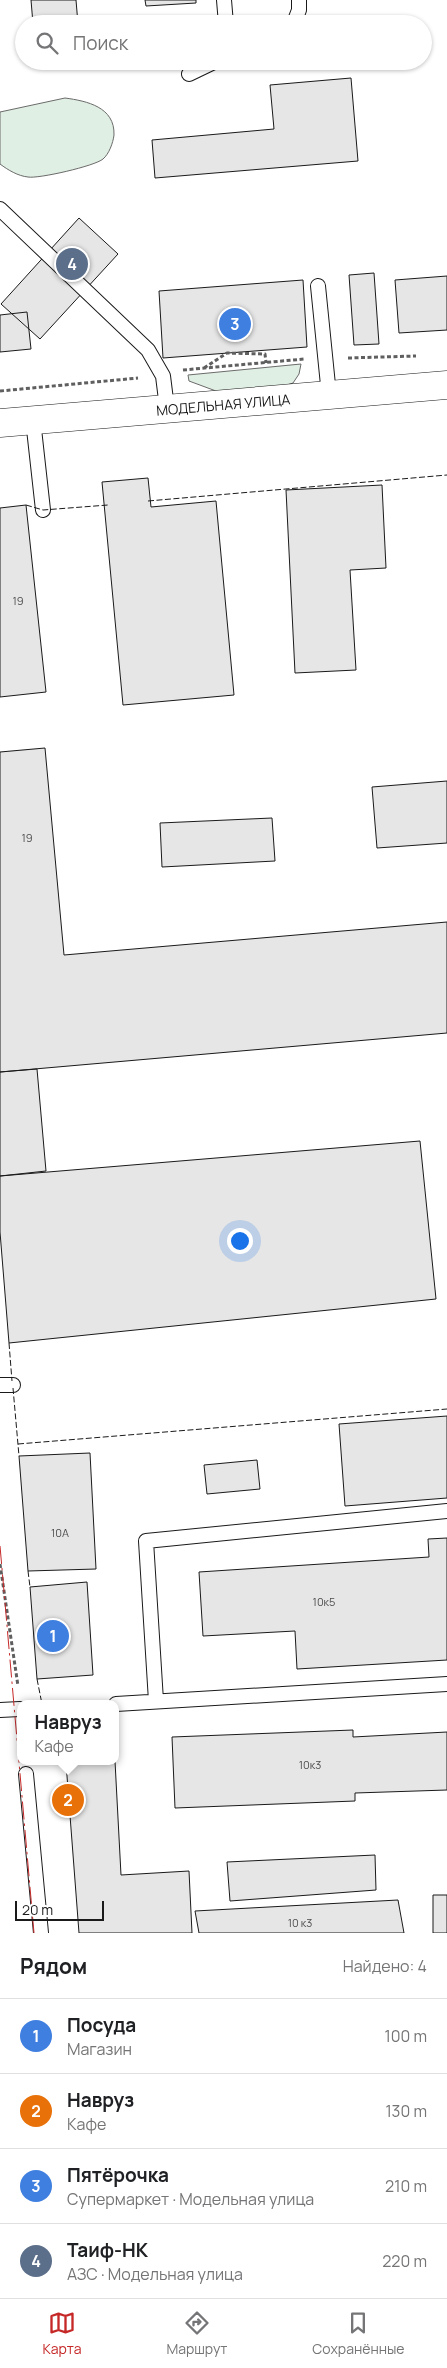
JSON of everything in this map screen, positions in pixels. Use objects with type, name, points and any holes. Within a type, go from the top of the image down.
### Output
[{"type":"street","name":"МОДЕЛЬНАЯ УЛИЦА","points":[[0,424],[447,385]]},
{"type":"lane","points":[[224,0],[225,15]]},
{"type":"lane","points":[[297,15],[299,0]]},
{"type":"lane","points":[[189,74],[197,70]]},
{"type":"lane","points":[[0,209],[148,350],[163,376],[167,408]]},
{"type":"lane","points":[[318,286],[329,395]]},
{"type":"lane","points":[[34,420],[43,510]]},
{"type":"lane","points":[[156,1701],[146,1541],[447,1510]]},
{"type":"lane","points":[[119,1704],[447,1684]]},
{"type":"lane","points":[[0,1710],[17,1709]]},
{"type":"lane","points":[[26,1774],[41,1933]]},
{"type":"path","points":[[204,368],[227,353],[265,354],[266,363]]},
{"type":"path","points":[[0,391],[163,376],[184,370],[326,357],[420,356]]},
{"type":"path","points":[[0,1564],[19,1700]]},
{"type":"green space","points":[[65,98],[82,101],[98,107],[110,118],[114,135],[105,157],[98,162],[78,168],[34,177],[17,174],[0,164],[0,112]]},
{"type":"green space","points":[[301,364],[299,374],[293,383],[275,389],[216,391],[189,381],[188,375]]},
{"type":"building","points":[[31,0],[76,0],[77,15],[32,15]]},
{"type":"building","points":[[145,0],[196,0],[196,3],[146,6]]},
{"type":"building","points":[[351,78],[358,161],[155,178],[152,140],[274,129],[270,85]]},
{"type":"building","points":[[79,218],[118,254],[40,339],[1,304]]},
{"type":"building","points":[[374,273],[379,344],[354,345],[349,275]]},
{"type":"building","points":[[447,276],[447,330],[399,333],[395,280]]},
{"type":"building","points":[[303,280],[307,347],[163,358],[159,291]]},
{"type":"building","points":[[27,312],[31,349],[0,352],[0,315]]},
{"type":"building","points":[[148,478],[151,507],[216,501],[234,695],[123,705],[102,482]]},
{"type":"building","points":[[382,485],[386,568],[350,570],[356,670],[295,673],[286,490]]},
{"type":"building","points":[[26,505],[46,692],[0,697],[0,508]]},
{"type":"building","points":[[45,748],[64,955],[447,922],[447,1033],[0,1072],[0,752]]},
{"type":"building","points":[[447,781],[447,843],[377,848],[372,787]]},
{"type":"building","points":[[272,818],[275,861],[162,867],[160,823]]},
{"type":"building","points":[[37,1069],[46,1171],[0,1176],[0,1072]]},
{"type":"building","points":[[420,1141],[436,1299],[9,1343],[0,1232],[0,1176]]},
{"type":"building","points":[[447,1416],[447,1498],[345,1506],[339,1424]]},
{"type":"building","points":[[90,1453],[96,1569],[28,1571],[19,1456]]},
{"type":"building","points":[[257,1460],[260,1489],[207,1494],[204,1465]]},
{"type":"building","points":[[447,1538],[447,1660],[297,1669],[295,1631],[203,1636],[199,1572],[429,1557],[428,1539]]},
{"type":"building","points":[[87,1582],[93,1675],[37,1679],[30,1587]]},
{"type":"building","points":[[353,1730],[353,1737],[447,1732],[447,1790],[355,1793],[355,1801],[175,1808],[172,1737]]},
{"type":"building","points":[[66,1765],[115,1765],[121,1875],[189,1871],[192,1933],[79,1933]]},
{"type":"building","points":[[375,1855],[376,1890],[230,1901],[227,1862]]},
{"type":"building","points":[[433,1895],[447,1895],[447,1933],[433,1933]]},
{"type":"building","points":[[398,1900],[404,1933],[199,1933],[195,1911]]},
{"type":"fence","points":[[148,501],[447,475]]},
{"type":"fence","points":[[26,505],[43,510],[108,505]]},
{"type":"fence","points":[[9,1343],[12,1381]]},
{"type":"fence","points":[[13,1388],[19,1456]]},
{"type":"fence","points":[[18,1444],[447,1409]]},
{"type":"fence","points":[[28,1571],[30,1587]]},
{"type":"fence","points":[[37,1679],[41,1700]]},
{"type":"power","points":[[0,1546],[17,1740]]},
{"type":"power","points":[[19,1765],[34,1933]]},
{"type":"place","name":"Таиф-НК","points":[[72,264]]},
{"type":"place","name":"Пятёрочка","points":[[235,324]]},
{"type":"place","name":"Посуда","points":[[53,1636]]},
{"type":"place","name":"Навруз","points":[[68,1800]]}]
